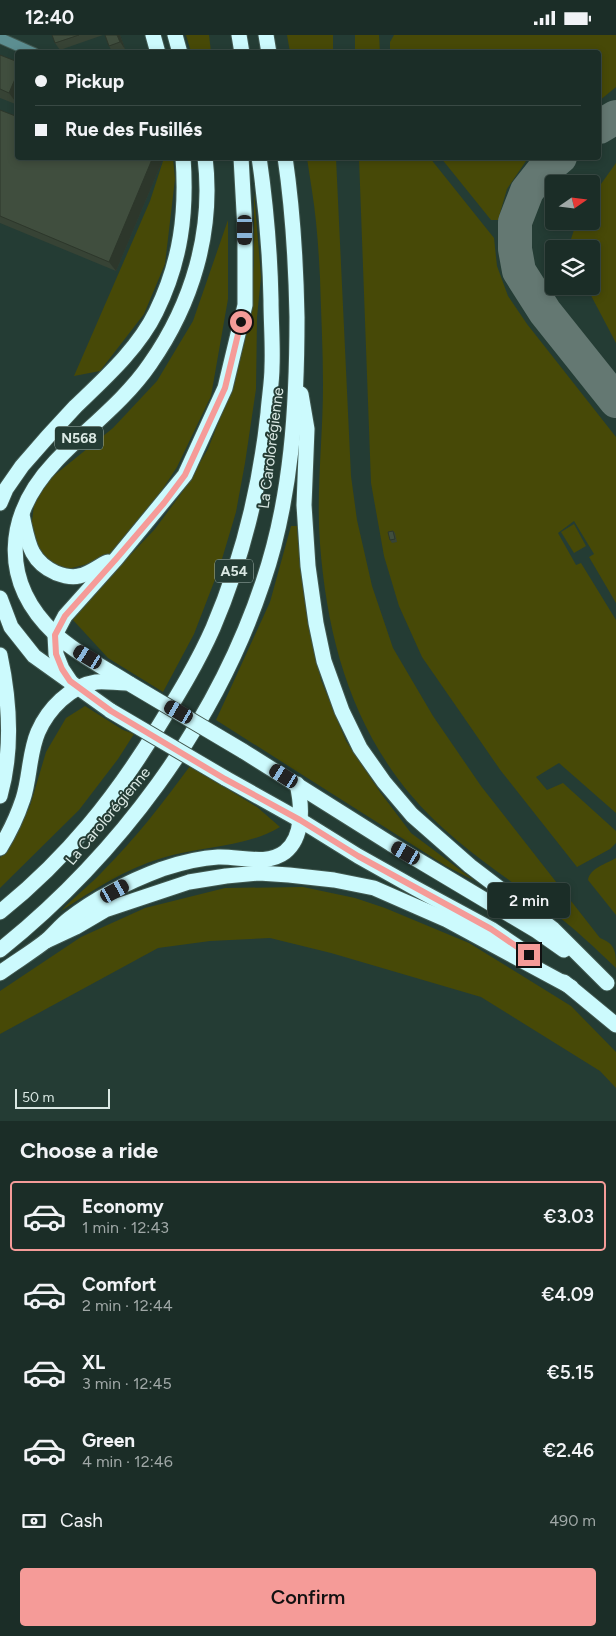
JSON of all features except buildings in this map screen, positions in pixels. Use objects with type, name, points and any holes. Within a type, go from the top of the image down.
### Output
[{"type":"highway","points":[[153,35],[157,50]]},
{"type":"highway","points":[[175,35],[179,50]]},
{"type":"highway","points":[[239,35],[242,50]]},
{"type":"highway","points":[[266,35],[268,50]]},
{"type":"highway","name":"N568","points":[[0,503],[6,489],[22,466],[136,344],[156,314],[169,283],[179,251],[186,191],[183,160]]},
{"type":"highway","name":"N568","points":[[205,160],[208,190],[204,238],[195,275],[170,333],[149,365],[127,392],[54,462],[34,488],[21,511],[15,533],[13,559],[18,582],[40,620],[73,649],[537,931],[612,987]]},
{"type":"highway","points":[[75,684],[62,669],[56,654],[55,635],[65,616],[164,503],[185,475],[225,388],[245,305],[245,230],[240,160]]},
{"type":"highway","name":"La Carolorégienne","points":[[0,912],[60,857],[104,809],[138,761],[185,682],[208,638],[234,572],[251,515],[263,454],[272,369],[267,223],[259,160]]},
{"type":"highway","name":"La Carolorégienne","points":[[0,950],[35,922],[76,883],[126,827],[166,775],[212,698],[241,639],[264,581],[280,520],[290,455],[297,369],[296,269],[285,160]]},
{"type":"highway","points":[[297,369],[307,429],[304,505],[308,566],[316,623],[324,661],[342,711],[360,748],[384,783],[412,815],[470,866],[553,929],[612,987]]},
{"type":"highway","points":[[21,511],[28,545],[35,557],[46,568],[64,576],[78,577],[116,559]]},
{"type":"highway","points":[[0,598],[11,627],[34,656],[111,711],[225,779],[300,820],[358,856],[491,929],[571,987],[616,1025]]},
{"type":"highway","points":[[0,655],[9,708],[8,749],[0,796]]},
{"type":"highway","points":[[0,847],[12,829],[23,798],[38,733],[49,713],[75,684],[104,681],[130,684]]},
{"type":"highway","points":[[0,973],[46,941],[68,920],[89,905],[128,884],[188,862],[219,857],[257,859],[277,856],[284,852],[291,846],[300,820],[301,801],[297,784]]},
{"type":"highway","points":[[46,941],[76,927],[105,910],[189,883],[251,874],[290,875],[334,880],[374,889],[447,920],[571,987]]},
{"type":"street","points":[[0,38],[27,50]]},
{"type":"shaded area","points":[[186,35],[209,35],[211,50],[190,50]]},
{"type":"shaded area","points":[[287,35],[333,35],[333,50],[290,50]]},
{"type":"shaded area","points":[[355,35],[379,35],[380,50],[355,50]]},
{"type":"shaded area","points":[[394,35],[616,35],[616,87],[601,99],[601,50],[390,50],[390,42]]},
{"type":"shaded area","points":[[163,160],[173,160],[175,179],[165,264],[144,314],[100,371],[74,376],[150,201]]},
{"type":"shaded area","points":[[307,160],[336,160],[351,476],[357,520],[372,586],[393,648],[433,716],[481,786],[600,938],[612,946],[615,953],[616,968],[567,923],[476,856],[425,811],[389,766],[357,707],[345,676],[336,644],[323,578],[320,544],[319,504],[323,385],[320,278],[314,206]]},
{"type":"shaded area","points":[[359,160],[432,160],[494,238],[497,266],[508,296],[527,324],[616,437],[616,603],[589,557],[594,554],[574,521],[558,533],[576,565],[581,563],[616,620],[616,813],[559,763],[536,777],[547,790],[563,783],[616,831],[616,843],[610,849],[577,867],[501,771],[422,657],[399,606],[384,556],[371,483]]},
{"type":"shaded area","points":[[443,160],[527,160],[507,189],[498,220],[491,220]]},
{"type":"shaded area","points":[[616,163],[616,343],[591,295],[600,295],[600,240],[571,240],[574,230],[600,230],[600,185]]},
{"type":"shaded area","points":[[254,192],[261,277],[257,317],[256,389],[245,463],[236,512],[219,569],[194,634],[163,692],[108,658],[73,620],[82,606],[155,529],[183,491],[208,449],[224,408],[247,321],[254,265]]},
{"type":"shaded area","points":[[228,220],[228,299],[211,396],[177,467],[119,556],[68,569],[51,563],[40,550],[31,529],[36,490],[113,428],[157,381],[193,321]]},
{"type":"shaded area","points":[[574,524],[586,546],[574,553],[561,532]]},
{"type":"shaded area","points":[[291,526],[297,526],[301,575],[308,623],[321,680],[346,741],[380,792],[411,833],[475,881],[446,866],[216,720],[270,602]]},
{"type":"shaded area","points":[[85,706],[123,730],[134,734],[118,759],[79,810],[0,888],[0,858],[9,847],[30,806],[46,752],[66,718]]},
{"type":"shaded area","points":[[190,766],[257,807],[280,827],[266,834],[238,843],[177,854],[148,863],[110,881],[61,911],[126,846]]},
{"type":"shaded area","points":[[616,858],[616,915],[588,880],[595,869]]},
{"type":"shaded area","points":[[303,887],[355,898],[385,908],[469,943],[571,1006],[616,1052],[616,1088],[600,1071],[481,997],[331,953],[270,938],[210,941],[158,948],[0,1034],[0,991],[81,937],[145,908],[225,888]]},
{"type":"taxiway","points":[[601,126],[616,117]]},
{"type":"taxiway","points":[[556,160],[542,172],[527,191],[515,222],[515,249],[519,271],[545,312],[616,401]]},
{"type":"route","points":[[241,322],[225,388],[185,475],[164,503],[65,616],[55,635],[56,654],[62,669],[70,681],[111,711],[225,779],[300,820],[358,856],[491,929],[529,955]]}]
